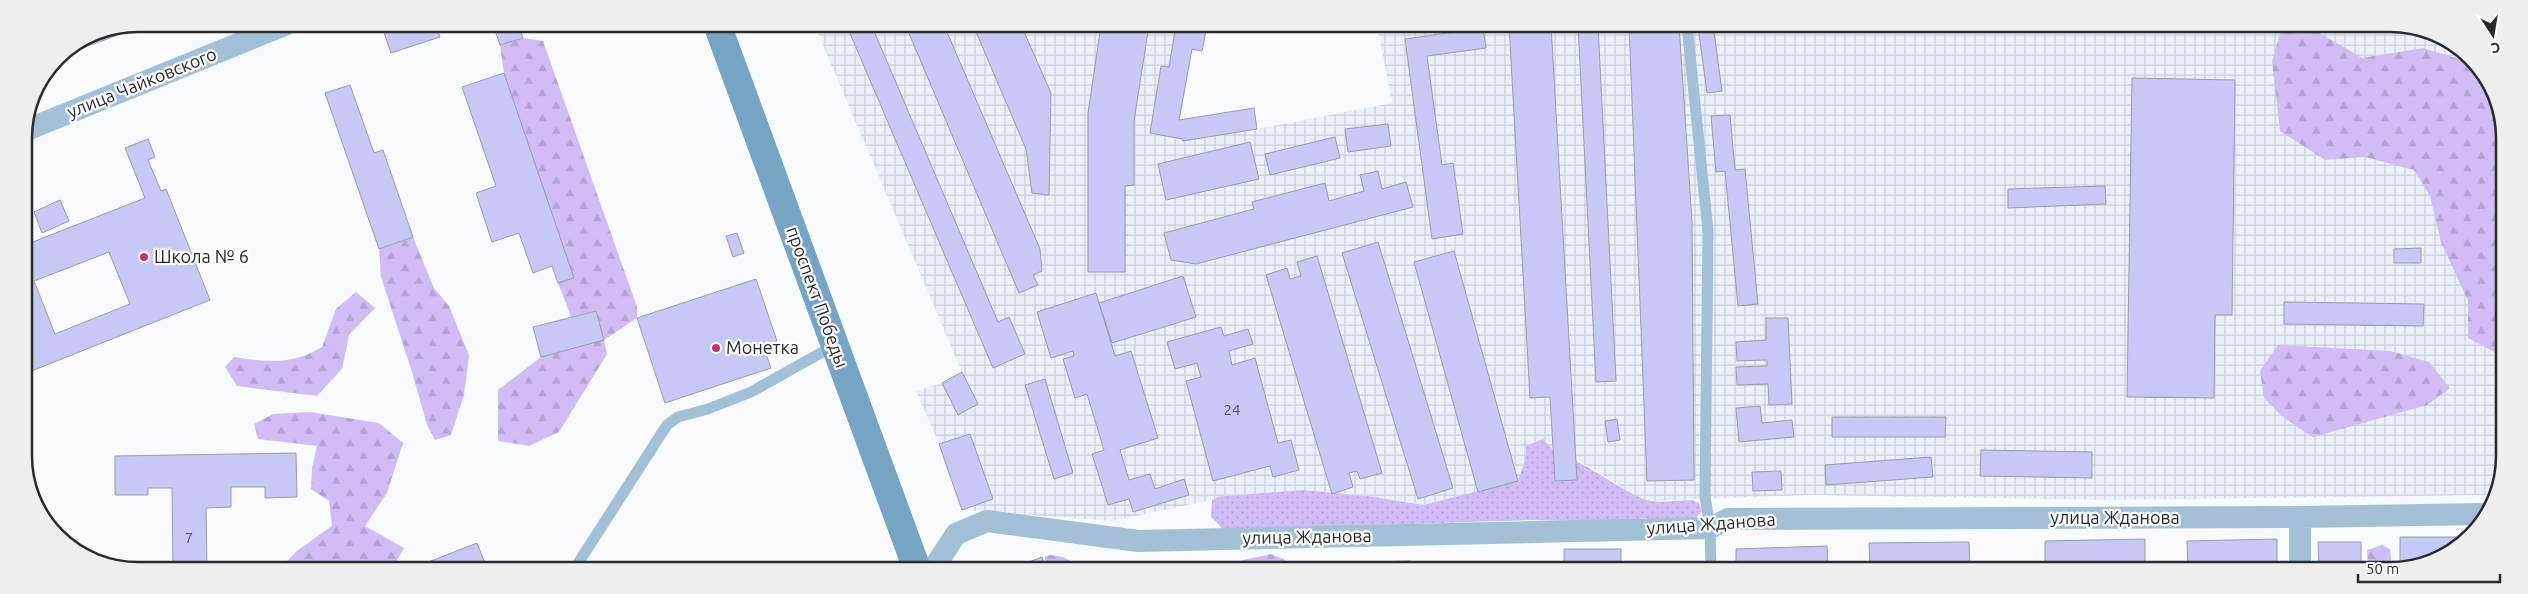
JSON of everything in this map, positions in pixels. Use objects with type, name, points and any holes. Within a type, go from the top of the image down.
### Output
[{"type":"street","name":"улица Чайковского","points":[[33,127],[267,32]]},
{"type":"street","name":"проспект Победы","points":[[720,32],[914,562]]},
{"type":"street","name":"улица Жданова","points":[[938,562],[956,534],[987,521],[1138,541],[1710,528],[1728,519],[2300,517],[2478,514]]},
{"type":"street","points":[[2300,517],[2300,561]]},
{"type":"lane","points":[[1688,32],[1708,231],[1705,496],[1710,528],[1711,561]]},
{"type":"lane","points":[[579,562],[667,425],[678,417],[708,409],[751,392],[835,345]]},
{"type":"shaded area","points":[[817,32],[1206,32],[1202,51],[1192,50],[1180,120],[1254,108],[1257,129],[1392,103],[1378,32],[2390,32],[2424,38],[2448,50],[2465,63],[2481,85],[2490,104],[2493,118],[2496,138],[2496,456],[2487,495],[2107,500],[1809,495],[1650,501],[1635,496],[1597,471],[1577,461],[1577,480],[1555,481],[1553,450],[1526,446],[1525,460],[1518,481],[1423,505],[1368,496],[1303,490],[1221,496],[1212,500],[1112,521],[962,510],[939,444],[916,391],[942,383],[962,372]]},
{"type":"green space","points":[[2280,32],[2318,32],[2362,58],[2423,48],[2459,59],[2474,74],[2490,104],[2496,138],[2496,353],[2468,338],[2468,301],[2441,242],[2430,196],[2414,170],[2365,157],[2325,160],[2280,131],[2272,61]]},
{"type":"green space","points":[[523,38],[543,41],[637,307],[637,318],[604,340],[596,311],[571,317],[558,283],[573,278],[504,73],[500,45]]},
{"type":"green space","points":[[413,237],[434,288],[449,306],[469,355],[464,395],[451,435],[435,440],[427,425],[381,277],[379,249]]},
{"type":"green space","points":[[356,292],[375,308],[349,335],[342,369],[317,396],[237,386],[225,367],[234,357],[279,361],[311,353],[322,347],[336,309]]},
{"type":"green space","points":[[604,340],[607,354],[559,432],[529,446],[498,441],[498,390],[541,357]]},
{"type":"green space","points":[[2278,345],[2390,351],[2429,362],[2450,388],[2427,405],[2313,437],[2284,418],[2264,398],[2260,371]]},
{"type":"green space","points":[[310,412],[379,423],[403,443],[387,493],[365,526],[404,548],[396,562],[286,562],[298,550],[332,526],[329,501],[311,489],[312,468],[317,446],[258,439],[254,424],[273,414]]},
{"type":"green space","points":[[1543,439],[1553,450],[1555,481],[1577,479],[1576,461],[1644,499],[1661,502],[1693,500],[1699,503],[1702,511],[1694,520],[1659,524],[1646,518],[1613,522],[1533,520],[1224,530],[1211,517],[1212,500],[1221,496],[1303,490],[1368,496],[1423,505],[1518,481],[1525,460],[1526,446]]},
{"type":"green space","points":[[2382,545],[2390,549],[2391,561],[2368,561],[2367,550]]},
{"type":"green space","points":[[1270,554],[1284,559],[1285,561],[1239,562]]},
{"type":"green space","points":[[1050,555],[1063,557],[1072,562],[1046,562],[1044,557]]},
{"type":"building","points":[[384,32],[438,32],[440,37],[391,53]]},
{"type":"building","points":[[496,32],[521,32],[523,38],[500,45]]},
{"type":"building","points":[[849,32],[874,32],[998,322],[1009,317],[1025,354],[993,368]]},
{"type":"building","points":[[908,32],[947,32],[1040,249],[1042,271],[1033,275],[1038,285],[1019,293]]},
{"type":"building","points":[[976,32],[1024,32],[1051,93],[1049,195],[1032,193],[1026,149]]},
{"type":"building","points":[[1100,32],[1148,32],[1134,121],[1134,185],[1125,186],[1125,272],[1088,272],[1088,113]]},
{"type":"building","points":[[1175,32],[1206,32],[1202,51],[1192,49],[1179,120],[1254,108],[1257,129],[1183,141],[1182,139],[1150,133],[1161,66],[1169,67]]},
{"type":"building","points":[[1455,32],[1484,32],[1486,48],[1427,56],[1442,165],[1453,163],[1463,234],[1432,239],[1405,39]]},
{"type":"building","points":[[1509,32],[1551,32],[1577,480],[1555,481],[1550,397],[1530,398]]},
{"type":"building","points":[[1578,32],[1598,32],[1616,381],[1596,382]]},
{"type":"building","points":[[1629,32],[1679,32],[1692,222],[1694,480],[1647,481]]},
{"type":"building","points":[[1699,32],[1714,32],[1722,91],[1707,93]]},
{"type":"building","points":[[118,35],[85,47],[111,36]]},
{"type":"building","points":[[504,73],[574,278],[558,283],[552,266],[533,273],[519,233],[492,242],[476,193],[496,186],[462,87]]},
{"type":"building","points":[[2132,78],[2235,80],[2232,315],[2215,315],[2214,398],[2127,397]]},
{"type":"building","points":[[350,85],[374,153],[383,150],[413,237],[379,249],[325,93]]},
{"type":"building","points":[[1730,115],[1735,170],[1745,169],[1758,304],[1738,306],[1725,171],[1716,172],[1711,116]]},
{"type":"building","points":[[1388,124],[1391,146],[1348,152],[1345,129]]},
{"type":"building","points":[[1335,137],[1340,158],[1270,175],[1265,154]]},
{"type":"building","points":[[148,139],[155,157],[148,160],[161,191],[166,189],[210,300],[32,371],[33,242],[145,198],[125,148]],"holes":[[[109,252],[130,304],[55,334],[34,281]]]},
{"type":"building","points":[[1250,142],[1259,179],[1166,200],[1158,164]]},
{"type":"building","points":[[1378,171],[1382,189],[1406,182],[1413,207],[1196,264],[1171,260],[1164,233],[1254,209],[1252,202],[1325,183],[1329,201],[1364,191],[1360,175]]},
{"type":"building","points":[[2105,186],[2106,204],[2008,208],[2008,189]]},
{"type":"building","points":[[60,200],[69,221],[42,233],[34,212]]},
{"type":"building","points":[[737,233],[744,253],[733,257],[726,236]]},
{"type":"building","points":[[1378,242],[1453,488],[1418,499],[1342,253]]},
{"type":"building","points":[[2421,248],[2421,263],[2394,263],[2394,249]]},
{"type":"building","points":[[1454,251],[1518,481],[1478,492],[1414,262]]},
{"type":"building","points":[[1317,256],[1382,473],[1360,479],[1357,471],[1349,473],[1353,487],[1332,494],[1266,275],[1287,268],[1290,279],[1301,276],[1297,262]]},
{"type":"building","points":[[1183,276],[1196,317],[1112,343],[1099,303]]},
{"type":"building","points":[[756,279],[777,341],[763,345],[771,368],[665,403],[637,318]]},
{"type":"building","points":[[1096,293],[1115,356],[1131,351],[1158,438],[1120,450],[1129,480],[1150,474],[1155,489],[1184,479],[1189,495],[1133,512],[1129,499],[1108,505],[1092,454],[1104,450],[1087,394],[1075,398],[1063,359],[1074,356],[1073,351],[1051,358],[1037,312]]},
{"type":"building","points":[[2284,302],[2424,304],[2423,326],[2284,324]]},
{"type":"building","points":[[596,311],[604,340],[541,357],[533,327]]},
{"type":"building","points":[[1766,318],[1788,318],[1792,404],[1769,405],[1768,384],[1737,385],[1736,367],[1767,366],[1767,360],[1737,361],[1736,342],[1766,340]]},
{"type":"building","points":[[1221,327],[1224,336],[1248,329],[1253,344],[1229,351],[1232,365],[1255,358],[1278,443],[1291,440],[1299,470],[1273,477],[1270,466],[1213,481],[1186,381],[1201,377],[1197,363],[1175,369],[1167,342]]},
{"type":"building","points":[[962,372],[978,404],[958,415],[942,383]]},
{"type":"building","points":[[1045,379],[1073,473],[1054,479],[1025,385]]},
{"type":"building","points":[[1760,406],[1762,423],[1792,420],[1794,437],[1739,442],[1736,408]]},
{"type":"building","points":[[1832,417],[1946,417],[1945,437],[1832,437]]},
{"type":"building","points":[[1617,419],[1620,440],[1608,442],[1605,421]]},
{"type":"building","points":[[970,434],[993,499],[962,510],[939,444]]},
{"type":"building","points":[[1981,450],[2092,452],[2092,478],[1980,476]]},
{"type":"building","points":[[296,453],[297,497],[265,498],[265,487],[231,487],[231,507],[206,508],[207,562],[173,562],[172,488],[148,488],[148,495],[115,495],[115,456]]},
{"type":"building","points":[[1931,457],[1933,477],[1826,485],[1825,465]]},
{"type":"building","points":[[1781,471],[1782,490],[1753,491],[1752,472]]},
{"type":"building","points":[[2400,537],[2457,537],[2430,553],[2417,558],[2400,561]]},
{"type":"building","points":[[2145,539],[2145,561],[2045,561],[2045,541]]},
{"type":"building","points":[[2277,539],[2277,561],[2188,561],[2187,541]]},
{"type":"building","points":[[1969,542],[1970,561],[1870,561],[1869,543]]},
{"type":"building","points":[[2318,542],[2361,542],[2361,561],[2319,561]]},
{"type":"building","points":[[477,543],[485,562],[429,562]]},
{"type":"building","points":[[1827,546],[1828,561],[1736,561],[1736,549]]},
{"type":"building","points":[[1564,549],[1621,549],[1621,561],[1564,561]]},
{"type":"building","points":[[1042,557],[1044,562],[1030,562]]},
{"type":"place","name":"Школа № 6","points":[[144,257]]},
{"type":"place","name":"Монетка","points":[[716,348]]}]
